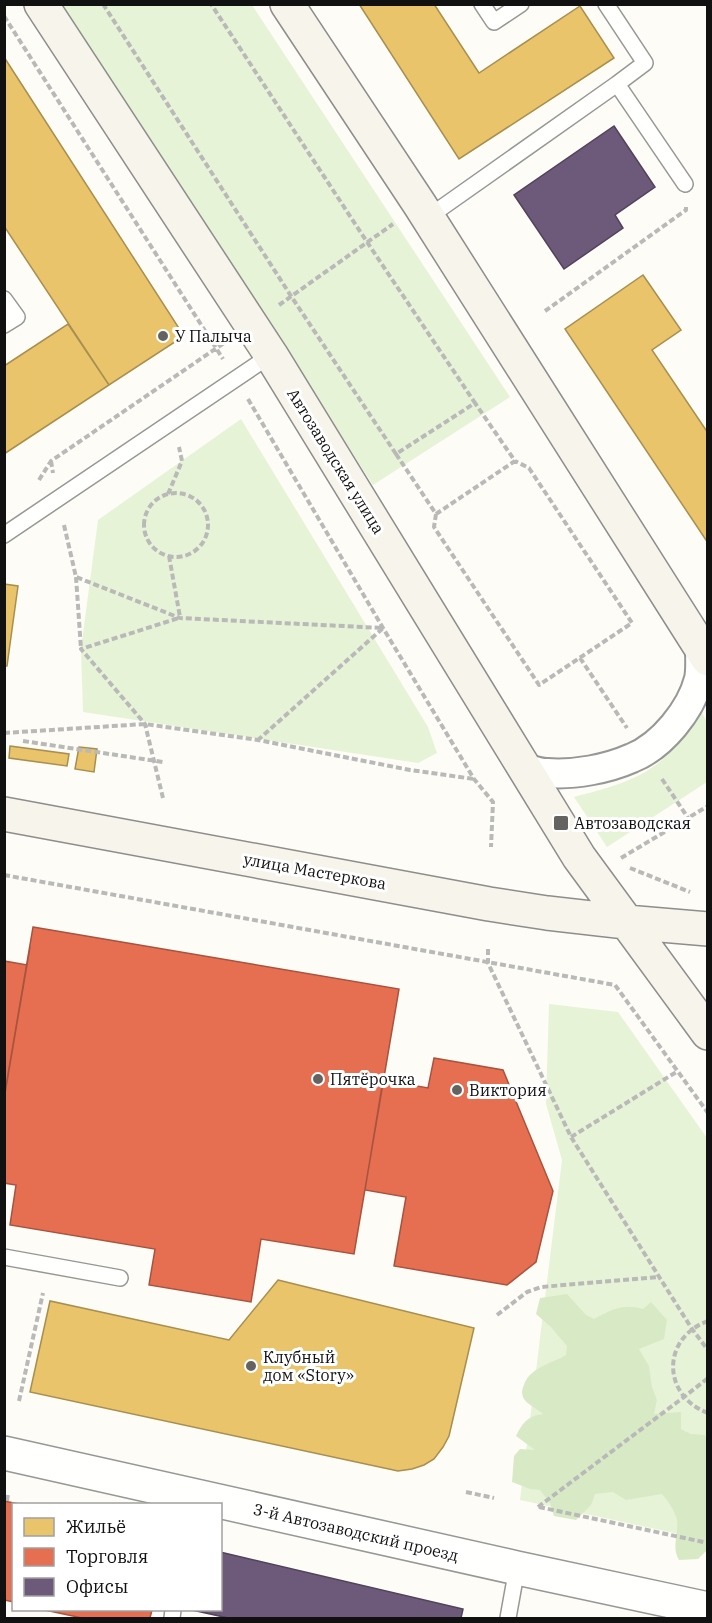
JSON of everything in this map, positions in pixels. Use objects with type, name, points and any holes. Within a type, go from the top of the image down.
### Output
[{"type":"main road","name":"Автозаводская улица","points":[[41,4],[271,355],[579,856],[708,1033]]},
{"type":"main road","points":[[287,4],[427,218],[704,653]]},
{"type":"main road","name":"улица Мастеркова","points":[[4,814],[489,904],[547,913],[708,929]]},
{"type":"street","points":[[525,768],[544,773],[568,773],[600,769],[634,758],[673,728],[690,702],[699,678],[704,653]]},
{"type":"street","name":"3-й Автозаводский проезд","points":[[4,1453],[192,1500]]},
{"type":"street","name":"3-й Автозаводский проезд","points":[[222,1506],[708,1608]]},
{"type":"lane","points":[[482,4],[494,22],[521,4]]},
{"type":"lane","points":[[427,218],[645,63],[606,4]]},
{"type":"lane","points":[[617,84],[685,184]]},
{"type":"lane","points":[[4,299],[17,317],[4,325]]},
{"type":"lane","points":[[4,535],[271,355]]},
{"type":"lane","points":[[4,1257],[120,1278]]},
{"type":"lane","points":[[508,1618],[517,1568]]},
{"type":"path","points":[[103,4],[291,296],[436,514],[434,527],[539,685],[632,623],[529,468],[515,461],[475,404],[211,4]]},
{"type":"path","points":[[4,16],[236,379],[382,628],[474,779],[493,802],[492,847]]},
{"type":"path","points":[[545,311],[686,210],[685,184]]},
{"type":"path","points":[[271,310],[395,223]]},
{"type":"path","points":[[33,488],[51,461],[216,348]]},
{"type":"path","points":[[396,454],[475,404]]},
{"type":"path","points":[[51,461],[75,577],[81,649],[145,724],[163,798]]},
{"type":"path","points":[[436,514],[515,461]]},
{"type":"path","points":[[177,493],[195,499],[202,506],[207,515],[207,534],[203,543],[188,555],[169,556],[159,552],[152,545],[146,536],[144,526],[151,506],[158,499],[177,493]]},
{"type":"path","points":[[169,556],[180,618]]},
{"type":"path","points":[[75,577],[180,618],[382,628]]},
{"type":"path","points":[[81,649],[180,618]]},
{"type":"path","points":[[258,740],[382,628]]},
{"type":"path","points":[[4,733],[145,724],[258,740],[410,770],[474,779]]},
{"type":"path","points":[[23,741],[164,762]]},
{"type":"path","points":[[616,862],[708,806]]},
{"type":"path","points":[[626,866],[697,895]]},
{"type":"path","points":[[4,875],[615,985],[708,1113]]},
{"type":"path","points":[[488,948],[488,963],[571,1137],[692,1329],[708,1350]]},
{"type":"path","points":[[571,1137],[678,1071]]},
{"type":"path","points":[[497,1315],[527,1292],[541,1287],[659,1277]]},
{"type":"path","points":[[19,1401],[43,1293]]},
{"type":"path","points":[[708,1321],[692,1329],[682,1339],[675,1352],[673,1367],[674,1382],[684,1397],[692,1406],[708,1413]]},
{"type":"path","points":[[708,1378],[538,1507],[708,1543]]},
{"type":"path","points":[[466,1492],[494,1498]]},
{"type":"path","points":[[7,1502],[8,1494]]},
{"type":"green space","points":[[63,5],[252,5],[510,397],[373,485]]},
{"type":"green space","points":[[241,419],[428,727],[437,753],[418,763],[83,712],[81,649],[98,520]]},
{"type":"green space","points":[[702,713],[707,722],[707,782],[607,847],[574,797],[632,779],[654,767],[674,749]]},
{"type":"green space","points":[[549,1004],[618,1012],[707,1138],[707,1540],[520,1500],[562,1160],[546,1104]]},
{"type":"green space","points":[[567,1294],[586,1315],[594,1319],[623,1307],[643,1309],[651,1302],[667,1320],[664,1339],[639,1349],[649,1366],[652,1387],[657,1400],[654,1414],[681,1412],[681,1429],[691,1434],[705,1435],[707,1440],[707,1550],[698,1559],[679,1560],[675,1545],[677,1520],[662,1494],[626,1500],[613,1492],[595,1494],[591,1505],[576,1520],[554,1516],[550,1503],[540,1490],[512,1482],[514,1456],[520,1449],[535,1450],[516,1436],[526,1421],[533,1416],[543,1414],[524,1399],[523,1387],[536,1370],[566,1355],[567,1346],[536,1314],[540,1298]]},
{"type":"building: Жильё","points":[[359,4],[434,4],[479,73],[580,6],[614,58],[459,159]]},
{"type":"building: Жильё","points":[[4,57],[184,336],[109,385],[4,226]]},
{"type":"building: Жильё","points":[[643,275],[681,330],[652,350],[708,433],[708,543],[565,329]]},
{"type":"building: Жильё","points":[[68,324],[109,385],[4,454],[4,366]]},
{"type":"building: Жильё","points":[[4,584],[18,586],[7,666],[4,666]]},
{"type":"building: Жильё","points":[[10,746],[69,754],[67,766],[9,758]]},
{"type":"building: Жильё","points":[[79,747],[97,749],[94,772],[75,769]]},
{"type":"building: Жильё","name":"Клубный дом «Story»","points":[[278,1280],[474,1328],[449,1436],[434,1459],[412,1469],[398,1471],[30,1392],[50,1301],[229,1340]]},
{"type":"building: Торговля","points":[[33,927],[399,989],[354,1254],[261,1239],[251,1302],[149,1285],[155,1249],[10,1225],[16,1185],[4,1183],[4,1098]]},
{"type":"building: Торговля","points":[[4,961],[27,965],[4,1099]]},
{"type":"building: Торговля","points":[[434,1058],[503,1070],[553,1191],[536,1262],[507,1285],[394,1266],[406,1197],[365,1190],[383,1080],[428,1088]]},
{"type":"building: Торговля","points":[[4,1501],[14,1503],[12,1503],[12,1602],[4,1600]]},
{"type":"building: Торговля","points":[[50,1611],[152,1611],[150,1618],[82,1618]]},
{"type":"building: Офисы","points":[[614,126],[655,187],[615,215],[623,228],[564,269],[514,195]]},
{"type":"building: Офисы","points":[[222,1552],[463,1609],[461,1618],[228,1618],[196,1611],[222,1611]]},
{"type":"place","name":"У Палыча","points":[[163,336]]},
{"type":"place","name":"Автозаводская","points":[[561,823]]},
{"type":"place","name":"Пятёрочка","points":[[318,1079]]},
{"type":"place","name":"Виктория","points":[[457,1090]]},
{"type":"place","name":"Клубный дом «Story»","points":[[251,1366]]}]
